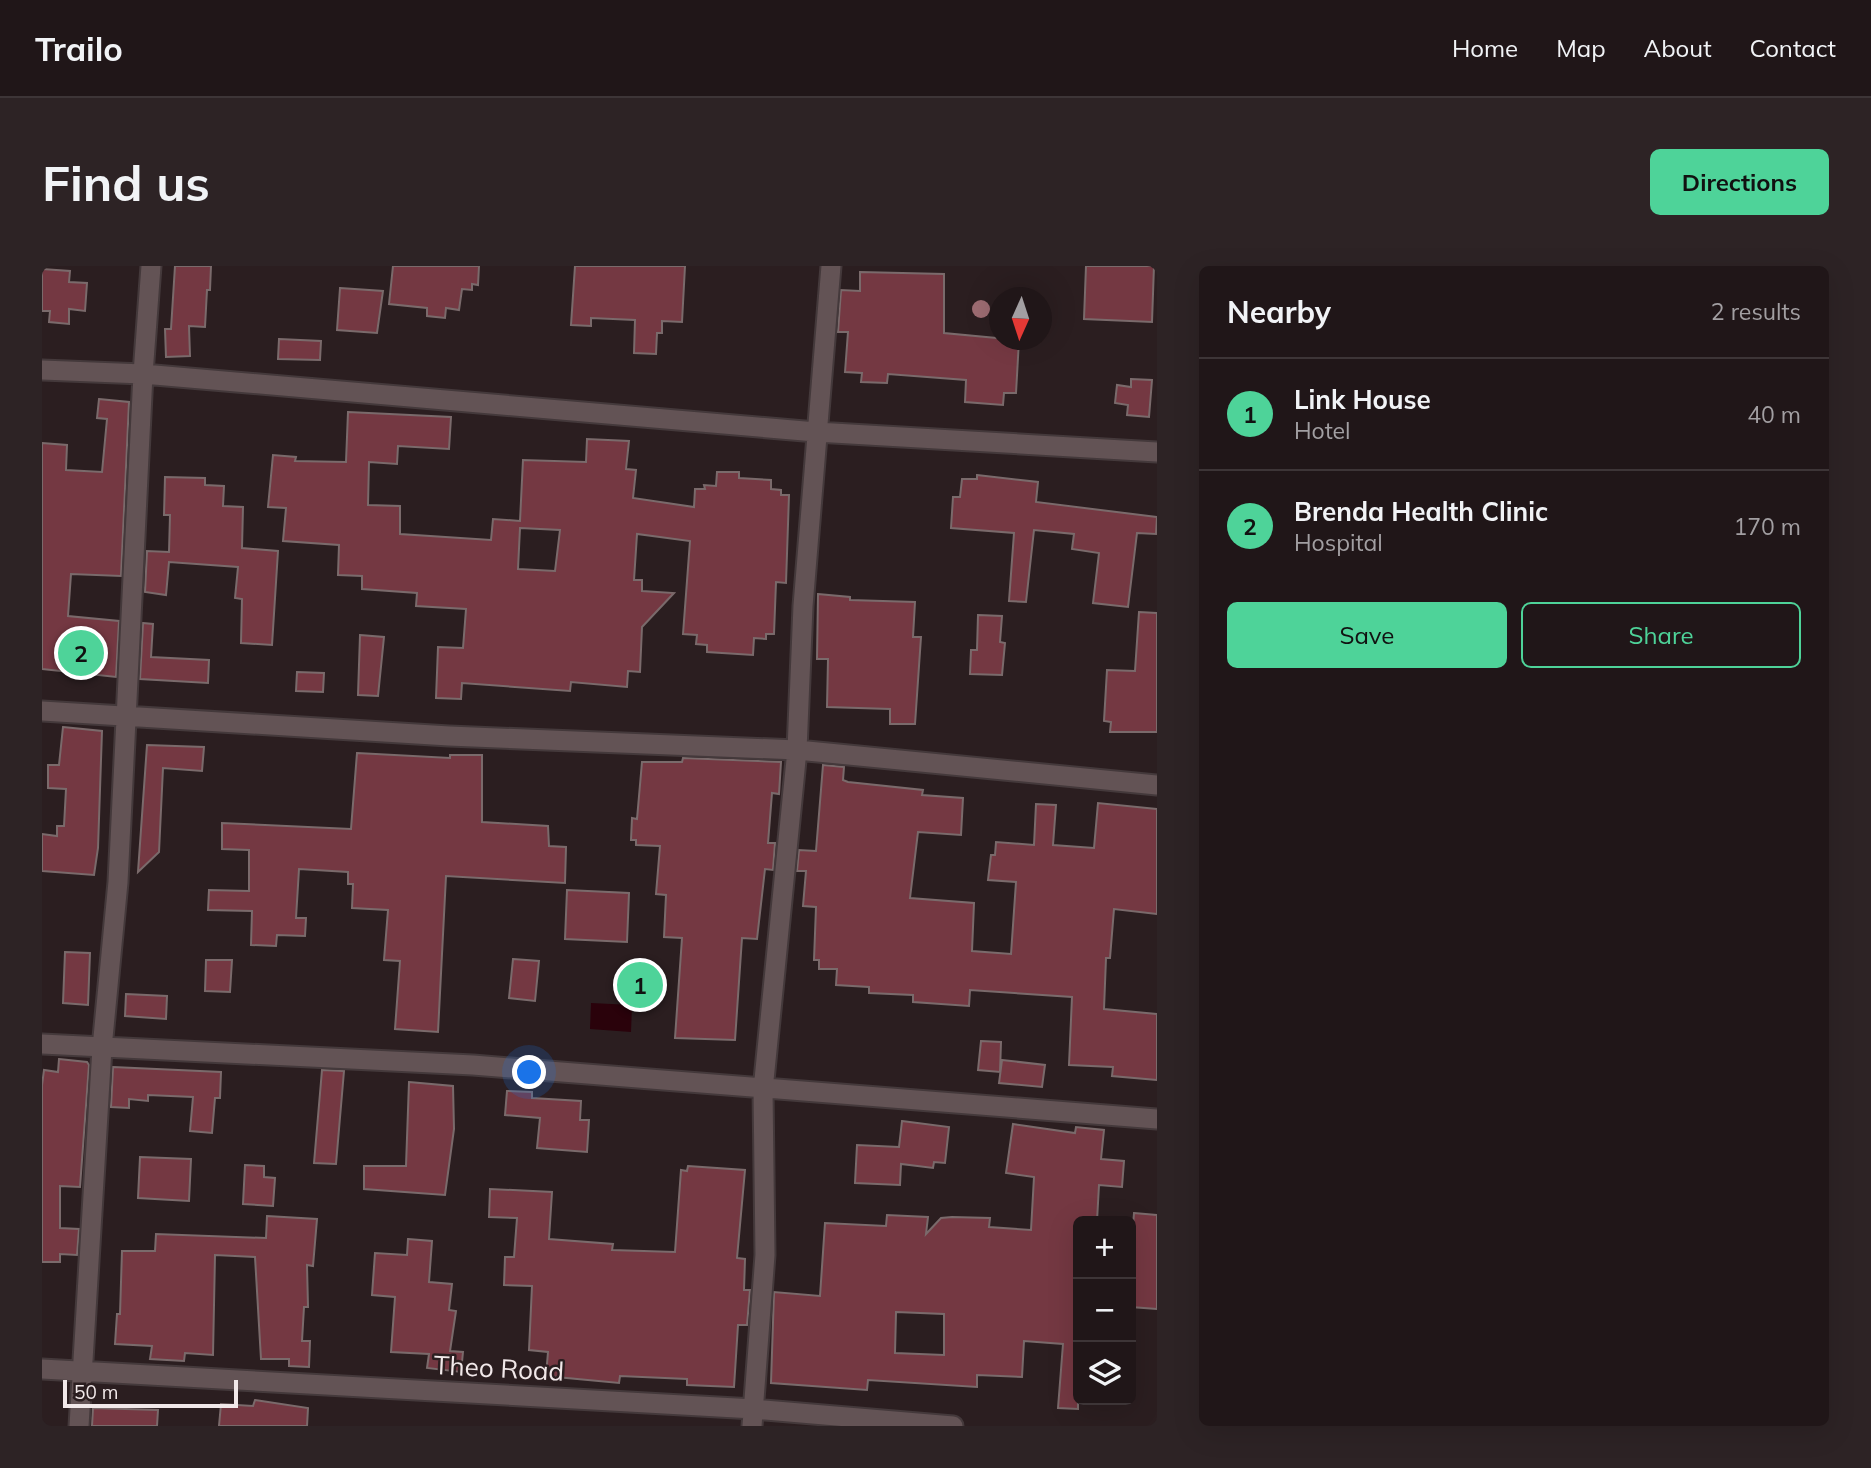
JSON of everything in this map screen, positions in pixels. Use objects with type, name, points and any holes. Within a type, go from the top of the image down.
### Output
[{"type":"street","points":[[79,1426],[102,1048],[118,882],[143,374],[151,266]]},
{"type":"street","points":[[753,1418],[765,1255],[763,1090],[797,750],[816,432],[831,266]]},
{"type":"street","points":[[42,370],[143,374],[816,432],[1157,452]]},
{"type":"street","points":[[42,711],[797,750],[1157,785]]},
{"type":"street","points":[[42,1044],[472,1065],[1157,1119]]},
{"type":"street","name":"Theo Road","points":[[42,1369],[753,1418],[953,1426]]},
{"type":"shaded area","points":[[591,1003],[632,1005],[631,1032],[590,1029]]},
{"type":"building","points":[[175,266],[211,266],[210,290],[207,290],[205,327],[189,326],[190,356],[166,357],[165,329],[171,329]]},
{"type":"building","points":[[393,266],[479,266],[478,285],[472,284],[472,290],[462,289],[459,310],[446,308],[445,318],[427,316],[427,308],[389,304]]},
{"type":"building","points":[[575,266],[685,266],[682,322],[662,321],[662,333],[657,333],[656,354],[634,353],[635,320],[591,318],[591,326],[571,325]]},
{"type":"building","points":[[1086,266],[1154,266],[1152,322],[1084,319]]},
{"type":"building","points":[[42,269],[70,271],[69,282],[87,283],[85,311],[69,309],[69,324],[49,322],[50,311],[42,311]]},
{"type":"building","points":[[860,272],[944,274],[944,333],[989,337],[989,350],[1018,350],[1016,393],[1004,393],[1003,405],[965,402],[966,380],[888,374],[887,383],[861,382],[862,373],[845,372],[848,332],[838,332],[841,290],[860,291]]},
{"type":"building","points":[[340,288],[383,291],[377,333],[337,330]]},
{"type":"building","points":[[279,339],[321,341],[320,360],[278,359]]},
{"type":"building","points":[[1131,379],[1152,380],[1149,417],[1127,415],[1128,405],[1115,403],[1117,385],[1131,387]]},
{"type":"building","points":[[99,399],[129,402],[121,576],[71,574],[68,616],[119,621],[116,677],[42,669],[42,443],[67,445],[66,470],[102,472],[107,419],[97,418]]},
{"type":"building","points":[[348,412],[451,417],[449,449],[398,446],[397,464],[369,462],[368,505],[400,506],[400,534],[491,540],[493,519],[520,521],[523,460],[586,462],[587,439],[629,441],[626,469],[636,470],[633,498],[694,507],[695,489],[705,489],[704,485],[716,486],[717,472],[739,472],[739,478],[771,480],[771,489],[781,490],[781,495],[789,495],[786,583],[776,582],[774,634],[766,634],[766,639],[754,638],[753,655],[707,652],[707,645],[696,644],[697,635],[683,634],[690,541],[637,534],[634,580],[642,580],[642,591],[674,593],[642,627],[640,672],[628,671],[627,687],[571,682],[570,691],[462,683],[461,699],[436,698],[438,647],[463,648],[466,609],[416,606],[417,593],[362,589],[362,576],[338,575],[339,545],[283,541],[286,508],[268,507],[273,455],[296,457],[295,461],[346,462]],"holes":[[[520,528],[560,530],[555,571],[518,569]]]},
{"type":"building","points":[[977,475],[1038,482],[1036,502],[1157,517],[1156,534],[1137,533],[1128,607],[1093,603],[1099,553],[1072,549],[1074,534],[1034,530],[1026,602],[1009,601],[1014,533],[951,528],[953,497],[960,497],[962,479],[977,479]]},
{"type":"building","points":[[165,477],[205,478],[205,485],[224,486],[223,506],[243,507],[242,548],[278,551],[272,645],[241,643],[242,599],[235,598],[238,567],[169,562],[166,595],[145,592],[147,551],[169,552],[170,515],[164,515]]},
{"type":"building","points":[[818,594],[850,597],[850,600],[915,602],[913,637],[921,637],[915,724],[890,724],[890,709],[827,707],[828,659],[817,659]]},
{"type":"building","points":[[1139,612],[1157,613],[1157,732],[1110,732],[1111,722],[1104,721],[1107,670],[1135,671]]},
{"type":"building","points":[[978,615],[1002,616],[1000,642],[1005,643],[1002,675],[970,674],[971,650],[977,650]]},
{"type":"building","points":[[143,623],[153,624],[151,657],[209,660],[208,683],[140,679]]},
{"type":"building","points":[[360,635],[384,637],[378,696],[358,695]]},
{"type":"building","points":[[297,672],[324,673],[323,692],[296,691]]},
{"type":"building","points":[[63,727],[102,731],[98,848],[94,875],[42,871],[42,834],[57,836],[57,826],[64,826],[66,789],[48,788],[48,765],[59,765]]},
{"type":"building","points":[[147,745],[204,747],[202,771],[163,768],[159,852],[138,872]]},
{"type":"building","points":[[357,753],[450,758],[450,755],[482,755],[482,822],[548,826],[549,846],[566,847],[565,883],[446,876],[438,1032],[395,1029],[400,961],[384,960],[388,910],[352,908],[353,884],[348,884],[348,872],[299,869],[296,918],[306,918],[305,936],[277,935],[276,946],[251,945],[252,911],[208,910],[209,890],[249,891],[249,850],[222,849],[222,823],[351,829]]},
{"type":"building","points":[[683,758],[781,762],[779,794],[772,793],[768,843],[775,843],[773,870],[765,869],[757,939],[742,938],[735,1040],[675,1038],[682,938],[664,937],[666,895],[656,894],[660,846],[636,845],[636,840],[631,840],[632,818],[637,819],[642,762],[682,762]]},
{"type":"building","points":[[823,765],[844,767],[843,780],[848,782],[923,790],[922,795],[963,798],[961,835],[918,832],[910,898],[974,903],[972,951],[1011,954],[1016,882],[988,880],[991,855],[995,855],[996,842],[1034,845],[1036,804],[1056,805],[1053,845],[1094,848],[1098,803],[1157,809],[1157,914],[1114,909],[1110,958],[1106,958],[1104,1009],[1157,1014],[1157,1080],[1112,1076],[1113,1067],[1069,1065],[1072,997],[970,990],[969,1006],[913,1002],[913,995],[869,993],[869,987],[836,985],[837,969],[819,969],[819,960],[814,960],[816,907],[803,906],[806,871],[797,871],[799,850],[816,851]]},
{"type":"building","points":[[567,890],[629,893],[627,942],[565,939]]},
{"type":"building","points":[[65,952],[90,953],[88,1005],[63,1003]]},
{"type":"building","points":[[513,959],[539,961],[535,1001],[509,998]]},
{"type":"building","points":[[206,960],[232,960],[230,992],[205,991]]},
{"type":"building","points":[[126,994],[167,996],[166,1019],[125,1016]]},
{"type":"building","points":[[981,1041],[1001,1042],[1000,1072],[978,1070]]},
{"type":"building","points":[[59,1059],[87,1062],[89,1065],[80,1187],[60,1186],[60,1228],[79,1229],[77,1255],[60,1254],[60,1262],[42,1262],[42,1085],[44,1070],[58,1072]]},
{"type":"building","points":[[1002,1060],[1045,1065],[1042,1087],[999,1083]]},
{"type":"building","points":[[113,1067],[221,1072],[220,1098],[215,1098],[212,1133],[190,1131],[193,1097],[148,1095],[148,1101],[129,1099],[129,1108],[111,1107]]},
{"type":"building","points":[[322,1070],[344,1071],[336,1164],[314,1163]]},
{"type":"building","points":[[409,1082],[453,1086],[454,1129],[445,1195],[364,1189],[364,1166],[406,1166]]},
{"type":"building","points":[[507,1091],[532,1092],[532,1098],[581,1101],[580,1120],[589,1120],[587,1152],[537,1148],[540,1118],[505,1115]]},
{"type":"building","points":[[902,1121],[949,1127],[945,1163],[934,1162],[933,1168],[901,1164],[900,1185],[855,1183],[857,1145],[899,1147]]},
{"type":"building","points":[[1013,1124],[1075,1133],[1076,1127],[1104,1130],[1101,1159],[1124,1161],[1122,1187],[1099,1185],[1097,1216],[1073,1216],[1073,1405],[1078,1405],[1078,1409],[1058,1408],[1063,1344],[1024,1341],[1022,1377],[977,1375],[977,1387],[868,1380],[867,1390],[771,1383],[774,1292],[820,1296],[825,1223],[886,1226],[887,1215],[928,1217],[926,1234],[941,1218],[990,1218],[989,1227],[1031,1230],[1034,1177],[1006,1173]],"holes":[[[896,1312],[944,1314],[944,1355],[895,1353]]]},
{"type":"building","points":[[140,1157],[191,1159],[189,1201],[138,1198]]},
{"type":"building","points":[[245,1165],[264,1166],[264,1177],[275,1178],[273,1206],[243,1204]]},
{"type":"building","points":[[688,1166],[745,1170],[737,1258],[745,1259],[744,1290],[750,1290],[747,1325],[738,1325],[734,1387],[687,1385],[687,1379],[620,1376],[619,1383],[546,1376],[548,1352],[529,1350],[532,1286],[504,1285],[505,1257],[514,1257],[517,1218],[489,1217],[490,1189],[552,1192],[549,1239],[613,1244],[612,1250],[675,1252],[681,1170],[687,1171]]},
{"type":"building","points":[[1134,1213],[1157,1215],[1157,1309],[1136,1307],[1136,1216]]},
{"type":"building","points":[[267,1216],[317,1219],[313,1266],[307,1265],[308,1307],[304,1307],[302,1341],[310,1341],[309,1367],[289,1366],[289,1359],[261,1359],[255,1257],[215,1255],[213,1355],[185,1353],[184,1361],[150,1359],[152,1346],[115,1344],[117,1314],[120,1314],[122,1251],[155,1251],[156,1234],[266,1238]]},
{"type":"building","points":[[408,1239],[432,1241],[429,1282],[452,1284],[449,1310],[456,1311],[450,1351],[463,1352],[461,1372],[427,1368],[429,1354],[391,1352],[395,1297],[372,1295],[375,1253],[407,1255]]},
{"type":"building","points":[[255,1400],[308,1408],[307,1426],[219,1426],[221,1404],[253,1406]]},
{"type":"building","points":[[93,1408],[158,1410],[157,1426],[92,1426]]},
{"type":"place","name":"Brenda Health Clinic","points":[[81,653]]},
{"type":"place","name":"Link House","points":[[640,985]]}]
